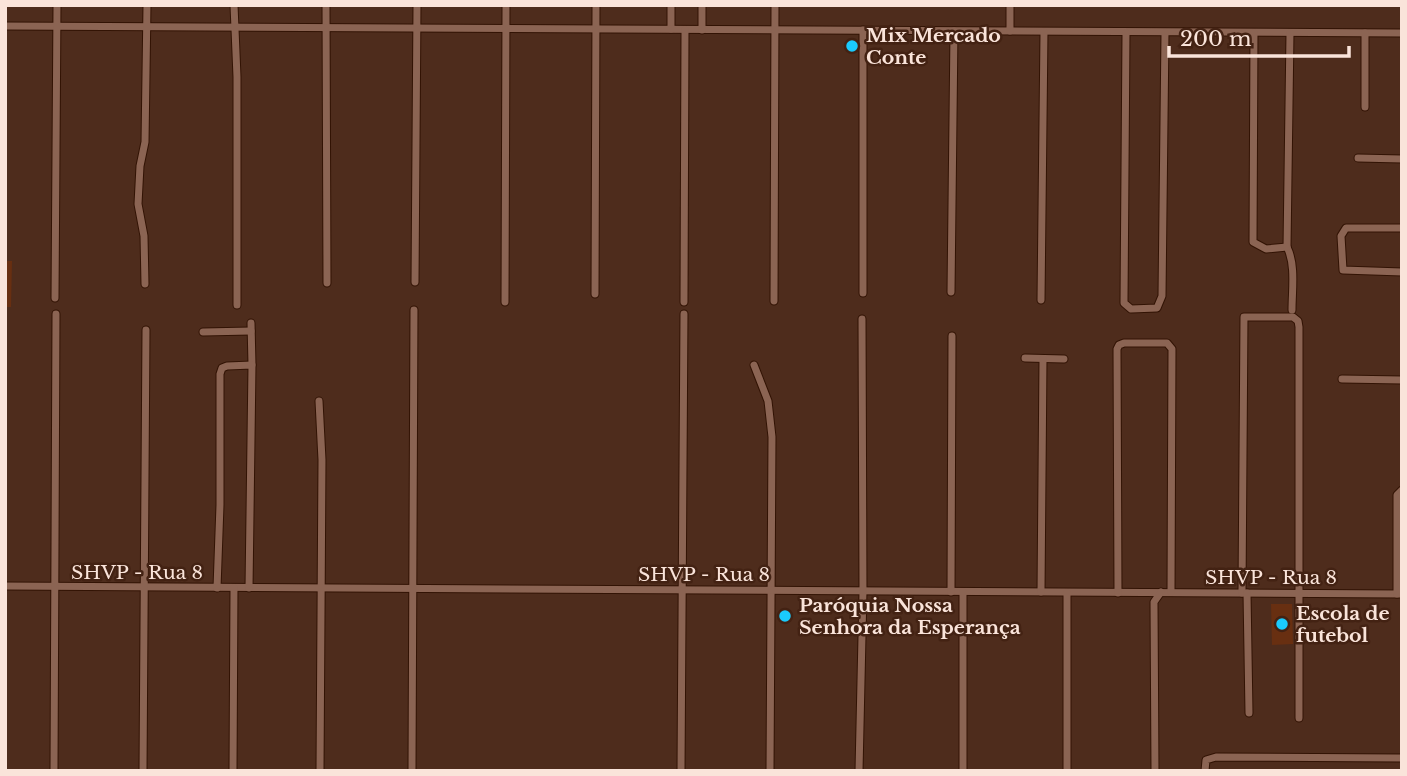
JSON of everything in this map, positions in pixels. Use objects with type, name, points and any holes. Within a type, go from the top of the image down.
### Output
[{"type":"street","points":[[55,298],[57,5]]},
{"type":"street","points":[[145,284],[144,236],[138,204],[139,166],[145,142],[147,5]]},
{"type":"street","points":[[234,5],[237,304]]},
{"type":"street","points":[[326,5],[327,283]]},
{"type":"street","points":[[415,282],[419,28],[417,5]]},
{"type":"street","points":[[505,302],[506,5]]},
{"type":"street","points":[[595,294],[596,5]]},
{"type":"street","points":[[671,5],[671,29]]},
{"type":"street","points":[[702,5],[702,30]]},
{"type":"street","points":[[775,5],[775,301]]},
{"type":"street","points":[[1010,5],[1010,31]]},
{"type":"street","points":[[5,26],[1402,33]]},
{"type":"street","points":[[684,302],[685,30]]},
{"type":"street","points":[[863,30],[863,293]]},
{"type":"street","points":[[951,292],[954,31]]},
{"type":"street","points":[[1041,300],[1044,32]]},
{"type":"street","points":[[1126,33],[1124,303],[1131,309],[1157,308],[1162,296],[1165,33]]},
{"type":"street","points":[[1254,33],[1253,242],[1266,249],[1287,247]]},
{"type":"street","points":[[1290,33],[1287,247],[1292,259],[1292,310]]},
{"type":"street","points":[[1365,33],[1365,107]]},
{"type":"street","points":[[1358,158],[1402,159]]},
{"type":"street","points":[[1402,228],[1343,229],[1341,236],[1343,270],[1402,272]]},
{"type":"street","points":[[412,771],[414,310]]},
{"type":"street","points":[[54,771],[56,314]]},
{"type":"street","points":[[681,771],[684,314]]},
{"type":"street","points":[[1249,713],[1244,593],[1244,320],[1246,316],[1293,317],[1298,321],[1299,327],[1299,718]]},
{"type":"street","points":[[859,771],[863,591],[862,319]]},
{"type":"street","points":[[203,332],[251,327],[249,588]]},
{"type":"street","points":[[144,771],[146,330]]},
{"type":"street","points":[[951,592],[952,336]]},
{"type":"street","points":[[1118,593],[1117,349],[1124,343],[1167,343],[1172,349],[1171,592]]},
{"type":"street","points":[[1025,358],[1064,359]]},
{"type":"street","points":[[1041,592],[1044,359]]},
{"type":"street","points":[[217,588],[220,374],[222,368],[227,366],[252,365]]},
{"type":"street","points":[[754,365],[768,401],[772,425],[770,771]]},
{"type":"street","points":[[1342,379],[1402,380]]},
{"type":"street","points":[[319,401],[322,460],[320,771]]},
{"type":"street","points":[[1399,594],[1397,495],[1402,490]]},
{"type":"street","name":"SHVP - Rua 8","points":[[5,586],[1399,594]]},
{"type":"street","points":[[233,771],[234,588]]},
{"type":"street","points":[[963,592],[963,771]]},
{"type":"street","points":[[1155,771],[1154,603],[1161,592]]},
{"type":"street","points":[[1067,771],[1068,593]]},
{"type":"street","points":[[1205,771],[1206,760],[1216,757],[1402,758]]},
{"type":"shaded area","points":[[5,261],[12,261],[11,307],[5,307]]},
{"type":"shaded area","name":"Escola de futebol","points":[[1271,604],[1292,604],[1293,644],[1272,645]]},
{"type":"place","name":"Mix Mercado Conte","points":[[852,46]]},
{"type":"place","name":"Paróquia Nossa Senhora da Esperança","points":[[785,616]]},
{"type":"place","name":"Escola de futebol","points":[[1282,624]]}]
